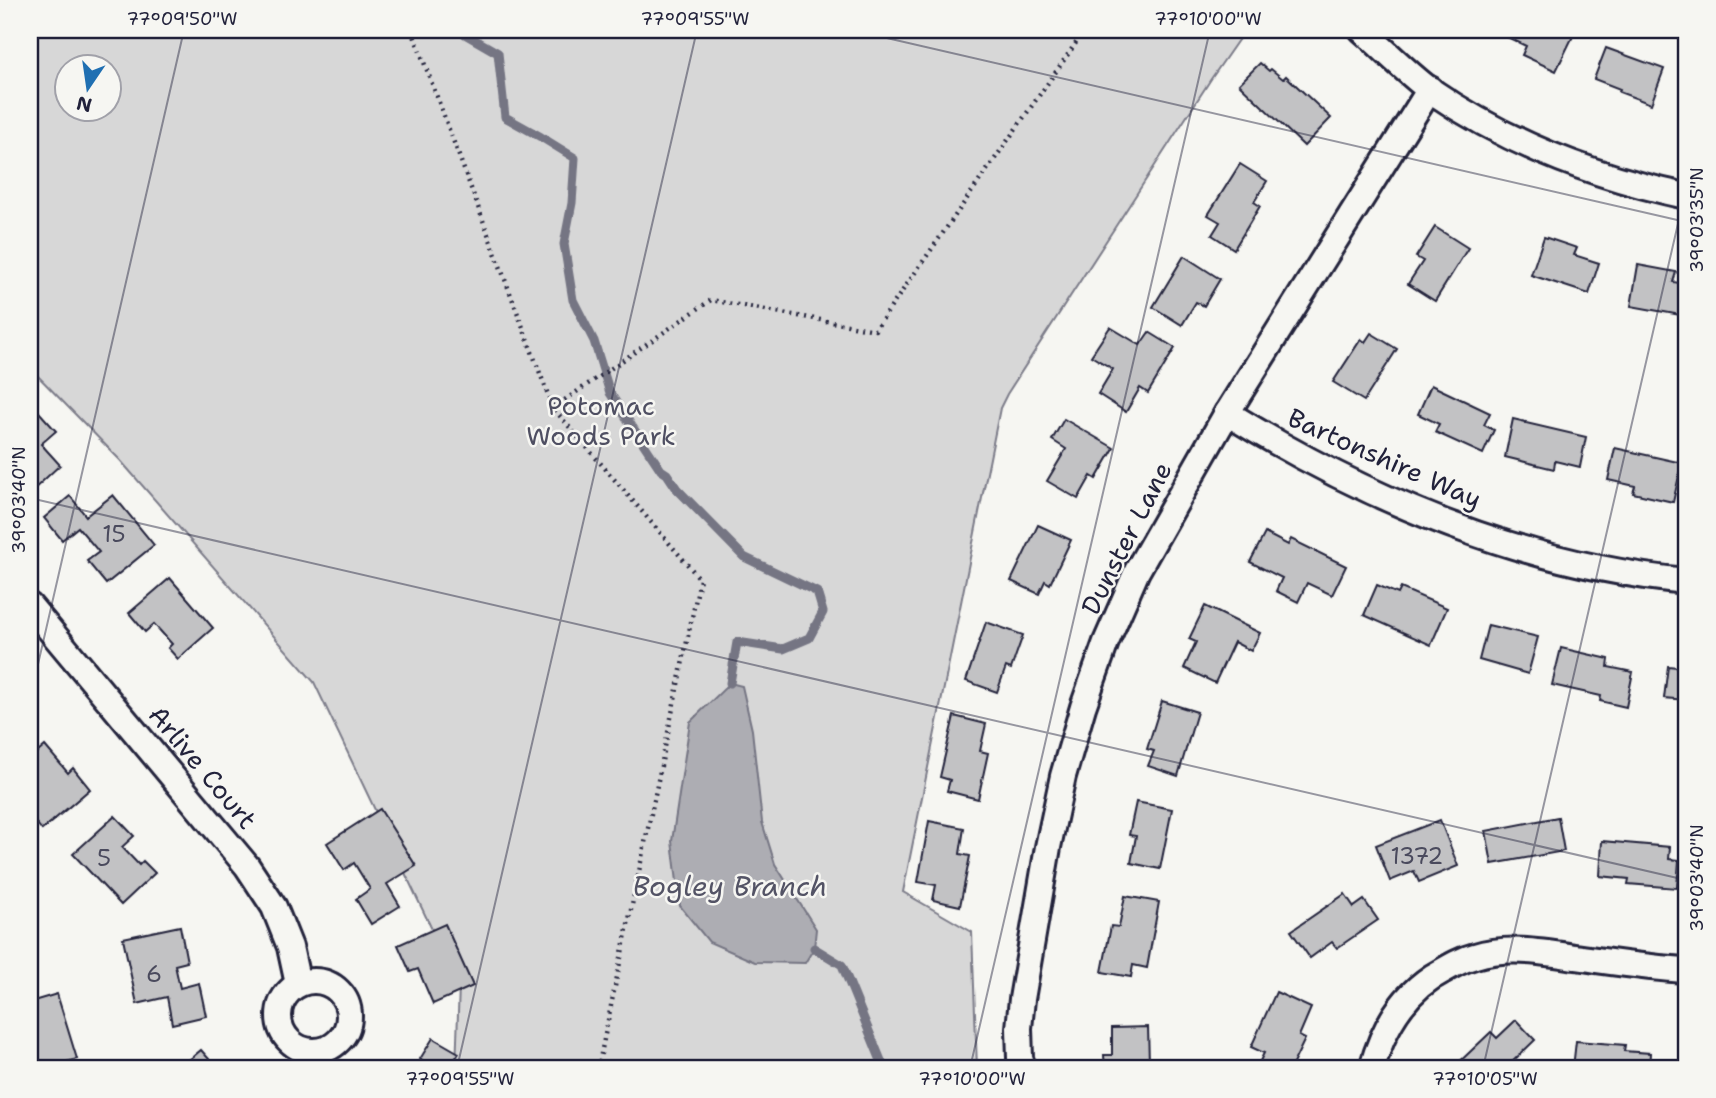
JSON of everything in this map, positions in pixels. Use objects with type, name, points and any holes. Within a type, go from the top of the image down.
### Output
[{"type":"street","points":[[1362,30],[1430,89],[1501,132],[1569,163],[1648,188],[1686,196]]},
{"type":"street","name":"Dunster Lane","points":[[1023,1068],[1019,1028],[1022,999],[1053,823],[1083,707],[1106,642],[1137,571],[1227,413],[1430,89]]},
{"type":"street","name":"Bartonshire Way","points":[[1227,413],[1329,471],[1457,527],[1533,552],[1643,576],[1686,580]]},
{"type":"street","name":"Arlive Court","points":[[30,606],[247,866],[274,906],[290,947],[298,984]]},
{"type":"street","points":[[1372,1068],[1385,1030],[1407,999],[1422,984],[1449,966],[1476,955],[1511,950],[1544,952],[1686,970]]},
{"type":"path","points":[[412,30],[553,408],[700,579],[598,1068]]},
{"type":"path","points":[[553,408],[711,300],[875,330],[1085,30]]},
{"type":"green space","name":"Potomac Woods Park","points":[[30,30],[1245,30],[1000,408],[903,892],[972,932],[977,1068],[456,1068],[459,986],[314,682],[120,460],[30,368]]},
{"type":"water","name":"Bogley Branch","points":[[730,683],[742,686],[752,730],[762,822],[775,864],[816,929],[814,948],[805,963],[755,962],[709,942],[680,906],[672,841],[690,722]]},
{"type":"building","points":[[1506,30],[1576,30],[1556,71],[1522,55],[1526,46],[1503,35]]},
{"type":"building","points":[[1606,48],[1664,69],[1651,104],[1594,79]]},
{"type":"building","points":[[1260,63],[1283,79],[1286,76],[1331,118],[1304,146],[1239,84]]},
{"type":"building","points":[[1240,164],[1267,181],[1254,202],[1260,206],[1234,249],[1212,235],[1220,222],[1208,215]]},
{"type":"building","points":[[1435,227],[1468,248],[1435,301],[1408,284],[1423,261],[1416,257]]},
{"type":"building","points":[[1544,237],[1577,248],[1574,255],[1599,263],[1589,294],[1531,275]]},
{"type":"building","points":[[1184,256],[1220,279],[1204,306],[1196,302],[1182,325],[1153,307]]},
{"type":"building","points":[[1638,265],[1676,272],[1673,282],[1686,284],[1686,316],[1631,306]]},
{"type":"building","points":[[1110,327],[1140,345],[1149,332],[1175,348],[1148,393],[1140,388],[1126,412],[1098,394],[1113,369],[1091,356]]},
{"type":"building","points":[[1371,333],[1397,349],[1364,401],[1333,382],[1361,339],[1365,342]]},
{"type":"building","points":[[1431,385],[1490,413],[1484,425],[1494,430],[1483,454],[1435,432],[1439,424],[1418,414]]},
{"type":"building","points":[[30,402],[56,431],[41,444],[60,465],[31,492]]},
{"type":"building","points":[[1064,419],[1114,448],[1096,479],[1091,476],[1078,499],[1047,481],[1066,449],[1052,440]]},
{"type":"building","points":[[1513,419],[1586,437],[1580,467],[1555,461],[1554,469],[1505,457]]},
{"type":"building","points":[[1615,448],[1682,463],[1673,502],[1633,493],[1635,486],[1608,480]]},
{"type":"building","points":[[113,495],[154,545],[106,584],[87,561],[99,552],[78,527],[62,540],[44,518],[70,496],[86,516]]},
{"type":"building","points":[[1038,525],[1071,540],[1050,584],[1045,581],[1039,594],[1011,581]]},
{"type":"building","points":[[1265,533],[1288,545],[1291,539],[1346,566],[1332,595],[1307,583],[1298,602],[1276,591],[1282,578],[1250,562]]},
{"type":"building","points":[[170,578],[213,628],[178,659],[168,648],[172,644],[154,624],[145,632],[129,613]]},
{"type":"building","points":[[1377,585],[1398,594],[1401,588],[1447,608],[1431,645],[1364,615]]},
{"type":"building","points":[[1205,606],[1260,633],[1251,651],[1234,642],[1215,683],[1184,668],[1196,642],[1189,639]]},
{"type":"building","points":[[986,622],[1023,635],[1011,669],[1006,667],[997,692],[966,681]]},
{"type":"building","points":[[1488,625],[1538,637],[1528,674],[1479,660]]},
{"type":"building","points":[[1561,648],[1609,659],[1608,667],[1633,672],[1626,707],[1600,701],[1601,696],[1552,685]]},
{"type":"building","points":[[1668,666],[1686,668],[1686,700],[1664,698]]},
{"type":"building","points":[[1162,701],[1197,712],[1178,776],[1148,766],[1154,751],[1147,749]]},
{"type":"building","points":[[954,716],[986,724],[980,751],[988,753],[978,799],[947,791],[950,780],[940,777]]},
{"type":"building","points":[[45,746],[68,773],[73,768],[90,789],[42,830],[30,815],[30,759]]},
{"type":"building","points":[[1136,802],[1172,809],[1160,869],[1131,863],[1136,836],[1129,835]]},
{"type":"building","points":[[380,809],[416,866],[387,884],[400,906],[371,924],[356,899],[370,889],[354,863],[344,870],[327,843]]},
{"type":"building","points":[[115,816],[134,836],[122,847],[139,865],[143,861],[155,873],[121,905],[73,854]]},
{"type":"building","points":[[1558,817],[1564,851],[1492,864],[1486,831]]},
{"type":"building","points":[[1440,820],[1458,866],[1419,882],[1414,871],[1390,881],[1376,845]]},
{"type":"building","points":[[929,821],[964,828],[960,854],[970,856],[960,906],[933,900],[936,885],[918,882]]},
{"type":"building","points":[[1602,841],[1670,847],[1669,859],[1679,860],[1677,888],[1628,884],[1629,879],[1600,876]]},
{"type":"building","points":[[1345,894],[1354,907],[1364,900],[1378,920],[1337,948],[1332,942],[1310,958],[1291,931]]},
{"type":"building","points":[[1125,896],[1159,902],[1147,968],[1133,965],[1131,977],[1102,972],[1111,926],[1119,927]]},
{"type":"building","points":[[445,924],[473,986],[433,1004],[418,969],[410,972],[398,945]]},
{"type":"building","points":[[180,926],[187,962],[175,965],[180,988],[199,983],[206,1016],[172,1024],[167,997],[137,1004],[123,938]]},
{"type":"building","points":[[1276,992],[1311,1008],[1299,1036],[1305,1039],[1291,1068],[1277,1068],[1260,1061],[1264,1053],[1251,1047]]},
{"type":"building","points":[[57,994],[77,1059],[45,1068],[30,1068],[30,1002]]},
{"type":"building","points":[[1516,1020],[1535,1040],[1506,1068],[1453,1068],[1491,1032],[1497,1038]]},
{"type":"building","points":[[1148,1027],[1149,1062],[1161,1062],[1161,1068],[1105,1068],[1104,1055],[1112,1055],[1112,1028]]},
{"type":"building","points":[[433,1038],[459,1053],[453,1062],[463,1068],[418,1068],[422,1061],[420,1059]]},
{"type":"building","points":[[1576,1041],[1625,1045],[1624,1051],[1650,1053],[1649,1068],[1573,1068]]},
{"type":"building","points":[[201,1050],[217,1068],[186,1068],[183,1065]]},
{"type":"waterway","name":"Bogley Branch","points":[[464,30],[465,34],[498,53],[505,117],[575,158],[572,203],[564,244],[573,300],[594,341],[610,393],[661,470],[744,557],[817,592],[823,612],[809,638],[783,649],[737,642],[730,683]]},
{"type":"waterway","name":"Bogley Branch","points":[[814,948],[842,965],[884,1068]]}]
